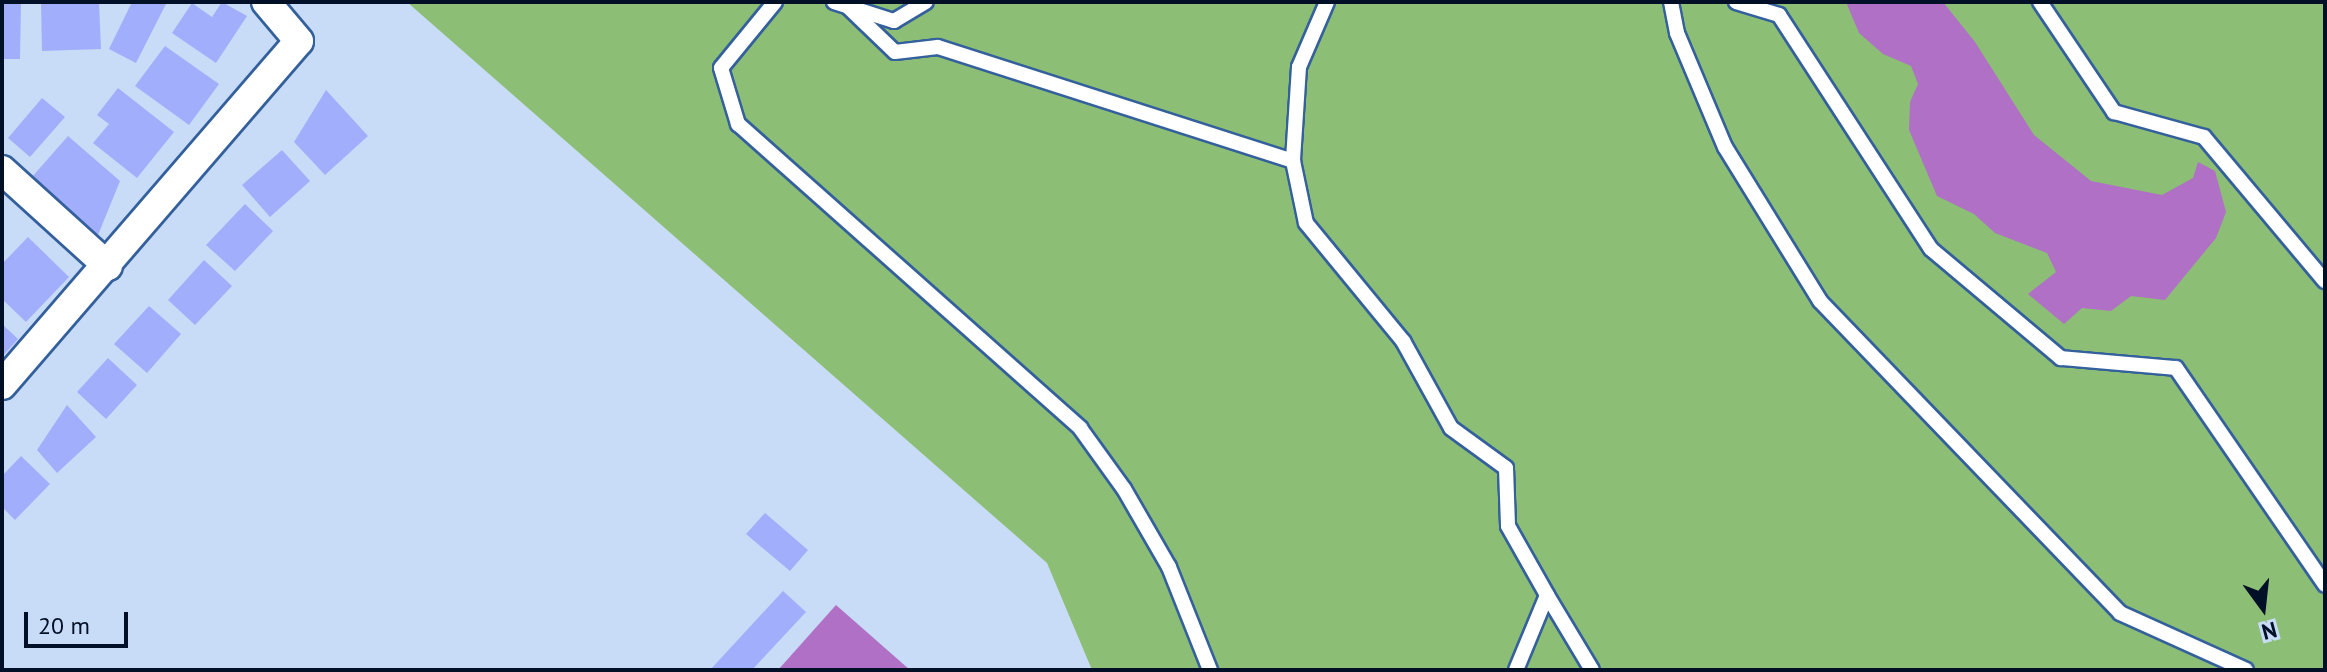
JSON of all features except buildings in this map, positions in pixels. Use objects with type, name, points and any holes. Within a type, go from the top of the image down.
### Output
[{"type":"street","points":[[2,385],[108,266],[299,41],[266,2]]},
{"type":"street","points":[[2,170],[108,266]]},
{"type":"lane","points":[[775,2],[721,68],[738,124],[1080,428],[1169,567],[1210,670]]},
{"type":"lane","points":[[841,4],[894,21],[926,2]]},
{"type":"lane","points":[[1327,2],[1299,67],[1293,161],[1306,223],[1403,341],[1451,428],[1506,468],[1508,526],[1592,670]]},
{"type":"lane","points":[[1671,2],[1677,33],[1725,147],[1820,301],[2120,613],[2246,670]]},
{"type":"lane","points":[[1736,2],[1779,15],[1931,249],[2061,358],[2176,368],[2325,585]]},
{"type":"lane","points":[[2040,2],[2114,112],[2204,137],[2325,281]]},
{"type":"lane","points":[[841,4],[895,52],[938,47],[1293,161]]},
{"type":"lane","points":[[1516,670],[1547,595]]},
{"type":"green space","points":[[407,2],[2325,2],[2325,670],[1092,670],[1047,563]]},
{"type":"shaded area","points":[[1846,2],[1943,2],[1975,42],[2034,135],[2091,181],[2162,195],[2193,178],[2198,162],[2215,171],[2226,212],[2216,238],[2165,300],[2131,296],[2111,311],[2082,308],[2064,324],[2028,294],[2056,272],[2047,253],[1995,233],[1974,214],[1937,196],[1909,130],[1910,102],[1918,84],[1911,66],[1883,54],[1859,33]]},
{"type":"shaded area","points":[[836,605],[910,670],[778,670]]}]
